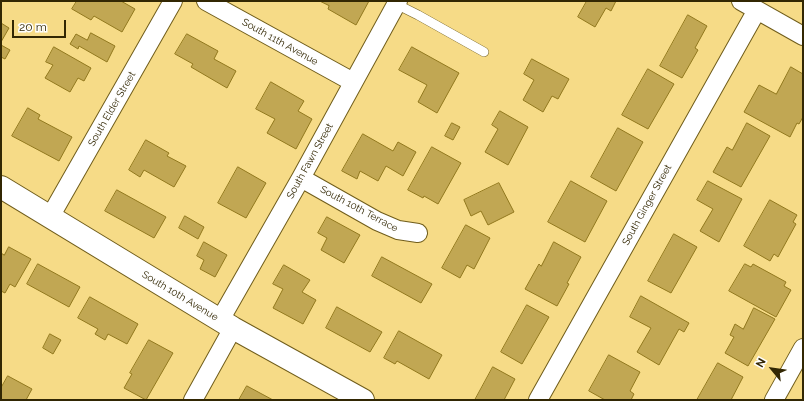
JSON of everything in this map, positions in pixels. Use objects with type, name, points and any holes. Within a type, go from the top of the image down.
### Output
[{"type":"main road","name":"South 10th Avenue","points":[[1,187],[227,324],[363,400]]},
{"type":"street","name":"South Elder Street","points":[[50,217],[173,1]]},
{"type":"street","name":"South 11th Avenue","points":[[206,1],[353,82]]},
{"type":"street","points":[[741,1],[803,36]]},
{"type":"street","name":"South Fawn Street","points":[[193,400],[227,324],[302,178],[397,2]]},
{"type":"street","name":"South Ginger Street","points":[[538,400],[757,10]]},
{"type":"street","name":"South 10th Terrace","points":[[302,178],[377,221],[398,230],[418,233]]},
{"type":"street","points":[[774,400],[803,348]]},
{"type":"lane","points":[[397,2],[484,52]]},
{"type":"building","points":[[77,1],[121,1],[135,9],[122,32],[94,16],[91,20],[72,9]]},
{"type":"building","points":[[320,1],[369,1],[356,25],[328,9],[329,6]]},
{"type":"building","points":[[587,1],[616,1],[611,11],[606,8],[595,27],[578,17]]},
{"type":"building","points":[[688,15],[707,26],[695,48],[698,50],[682,78],[660,66]]},
{"type":"building","points":[[1,23],[9,28],[1,42]]},
{"type":"building","points":[[91,33],[115,46],[107,62],[79,46],[78,49],[70,44],[76,34],[87,40]]},
{"type":"building","points":[[187,34],[218,51],[214,59],[236,71],[227,88],[191,67],[193,64],[175,54]]},
{"type":"building","points":[[1,45],[10,50],[5,59],[1,57]]},
{"type":"building","points":[[54,47],[91,68],[84,81],[78,78],[70,92],[45,78],[53,65],[46,62]]},
{"type":"building","points":[[412,47],[459,73],[437,113],[418,102],[427,85],[399,70]]},
{"type":"building","points":[[532,59],[569,79],[558,99],[552,96],[543,112],[523,100],[534,80],[524,74]]},
{"type":"building","points":[[791,67],[803,74],[803,117],[799,124],[797,123],[790,137],[744,112],[759,85],[776,94]]},
{"type":"building","points":[[648,69],[674,84],[648,129],[622,115]]},
{"type":"building","points":[[271,82],[304,101],[298,111],[312,119],[296,149],[267,133],[275,119],[256,109]]},
{"type":"building","points":[[28,108],[40,115],[38,119],[72,137],[59,161],[12,136]]},
{"type":"building","points":[[500,111],[528,127],[508,165],[485,152],[498,129],[492,125]]},
{"type":"building","points":[[452,123],[460,127],[453,140],[445,136]]},
{"type":"building","points":[[747,123],[770,136],[741,187],[713,172],[727,147],[732,150]]},
{"type":"building","points":[[618,128],[643,142],[616,191],[591,177]]},
{"type":"building","points":[[363,134],[393,151],[398,142],[416,152],[403,176],[386,166],[378,181],[360,171],[357,179],[342,171]]},
{"type":"building","points":[[146,140],[169,153],[167,156],[186,166],[174,187],[144,170],[140,177],[129,170]]},
{"type":"building","points":[[432,147],[461,163],[438,204],[424,196],[423,198],[408,190]]},
{"type":"building","points":[[238,167],[266,183],[246,218],[218,203]]},
{"type":"building","points":[[571,181],[607,201],[585,242],[548,222]]},
{"type":"building","points":[[708,181],[742,199],[719,242],[700,231],[713,209],[697,200]]},
{"type":"building","points":[[499,183],[514,212],[488,225],[481,211],[471,216],[464,200]]},
{"type":"building","points":[[117,190],[166,217],[154,238],[105,211]]},
{"type":"building","points":[[770,200],[797,215],[793,222],[796,224],[778,257],[774,254],[770,261],[744,246]]},
{"type":"building","points":[[185,216],[204,227],[198,239],[179,228]]},
{"type":"building","points":[[327,217],[360,235],[344,263],[321,250],[327,238],[318,233]]},
{"type":"building","points":[[466,225],[490,238],[474,269],[467,265],[460,278],[442,268]]},
{"type":"building","points":[[674,234],[697,247],[671,293],[648,281]]},
{"type":"building","points":[[204,242],[227,255],[215,277],[200,269],[204,260],[197,256]]},
{"type":"building","points":[[554,242],[581,257],[557,306],[525,289],[539,264],[541,266]]},
{"type":"building","points":[[9,247],[31,259],[15,287],[10,284],[5,293],[1,291],[1,253],[4,255]]},
{"type":"building","points":[[382,257],[432,284],[421,303],[372,276]]},
{"type":"building","points":[[38,264],[80,287],[69,307],[27,284]]},
{"type":"building","points":[[745,264],[751,267],[753,264],[786,282],[784,286],[791,290],[776,317],[729,291]]},
{"type":"building","points":[[284,265],[310,280],[302,292],[316,300],[303,324],[273,308],[283,289],[273,284]]},
{"type":"building","points":[[641,296],[689,323],[684,332],[679,329],[659,365],[637,352],[651,328],[630,317]]},
{"type":"building","points":[[90,297],[138,324],[127,344],[108,334],[105,340],[95,334],[98,329],[78,318]]},
{"type":"building","points":[[527,305],[549,317],[522,364],[501,352]]},
{"type":"building","points":[[337,307],[382,332],[370,352],[326,328]]},
{"type":"building","points":[[754,308],[775,319],[748,366],[725,353],[734,337],[730,335],[735,324],[743,329]]},
{"type":"building","points":[[399,331],[442,355],[429,379],[397,361],[395,364],[384,358]]},
{"type":"building","points":[[50,334],[61,340],[53,354],[43,348]]},
{"type":"building","points":[[149,340],[173,353],[146,400],[124,388],[132,374],[130,373]]},
{"type":"building","points":[[609,355],[640,372],[630,391],[634,394],[631,400],[605,400],[589,391]]},
{"type":"building","points":[[718,363],[743,377],[731,400],[697,400]]},
{"type":"building","points":[[493,367],[515,379],[504,400],[475,400]]},
{"type":"building","points":[[8,376],[32,389],[26,400],[1,400],[1,388]]},
{"type":"building","points":[[247,386],[273,400],[239,400]]}]
